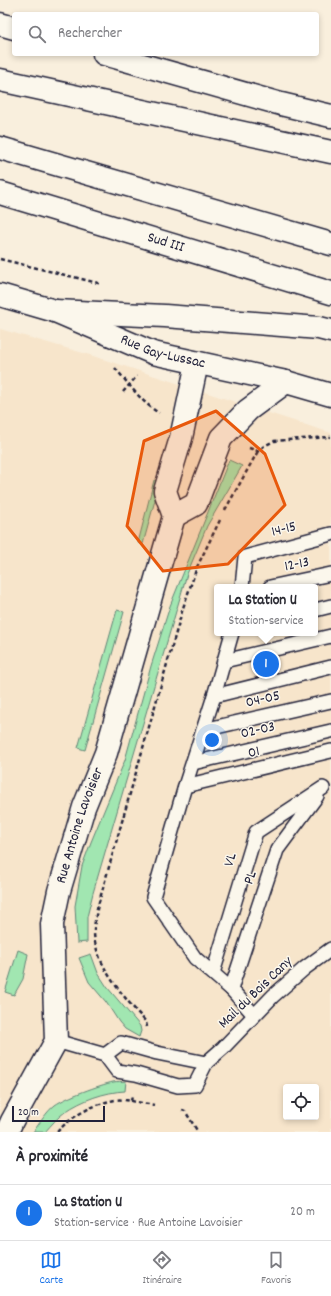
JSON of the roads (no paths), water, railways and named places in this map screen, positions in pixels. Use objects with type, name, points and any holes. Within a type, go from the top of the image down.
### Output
[{"type":"main road","points":[[0,24],[12,27]]},
{"type":"main road","points":[[111,56],[280,104],[331,116]]},
{"type":"main road","points":[[0,80],[331,152]]},
{"type":"main road","points":[[0,148],[331,244]]},
{"type":"main road","name":"Sud III","points":[[0,193],[331,293]]},
{"type":"main road","name":"Rue Gay-Lussac","points":[[0,295],[55,311],[153,353],[286,382],[331,395]]},
{"type":"main road","points":[[55,311],[165,316],[319,328],[331,331]]},
{"type":"main road","points":[[197,363],[181,438],[165,491],[174,516],[196,504],[221,438],[248,410],[286,382]]},
{"type":"main road","name":"Rue Antoine Lavoisier","points":[[56,1041],[52,924],[59,891],[84,807],[106,753],[174,516]]},
{"type":"main road","points":[[7,1132],[15,1114],[56,1041]]},
{"type":"lane","name":"14-15","points":[[242,584],[246,556],[331,534]]},
{"type":"lane","name":"12-13","points":[[284,584],[331,574]]},
{"type":"lane","points":[[318,609],[331,606]]},
{"type":"lane","points":[[231,636],[153,897],[195,958],[231,989],[254,1015]]},
{"type":"lane","points":[[224,661],[331,636]]},
{"type":"lane","points":[[214,696],[331,666]]},
{"type":"lane","name":"04-05","points":[[203,730],[331,700]]},
{"type":"lane","name":"02-03","points":[[193,763],[331,731]]},
{"type":"lane","name":"01","points":[[185,786],[331,751]]},
{"type":"lane","name":"VL","points":[[213,973],[256,832],[323,788]]},
{"type":"lane","name":"PL","points":[[231,989],[277,850],[323,788]]},
{"type":"lane","name":"Mail du Bois Cany","points":[[105,1055],[117,1071],[136,1074],[178,1086],[195,1085],[206,1063],[224,1048],[273,996],[305,968],[331,949]]},
{"type":"lane","points":[[56,1041],[105,1055],[121,1043],[157,1053],[206,1063]]},
{"type":"place","name":"La Station U","points":[[266,664]]}]
